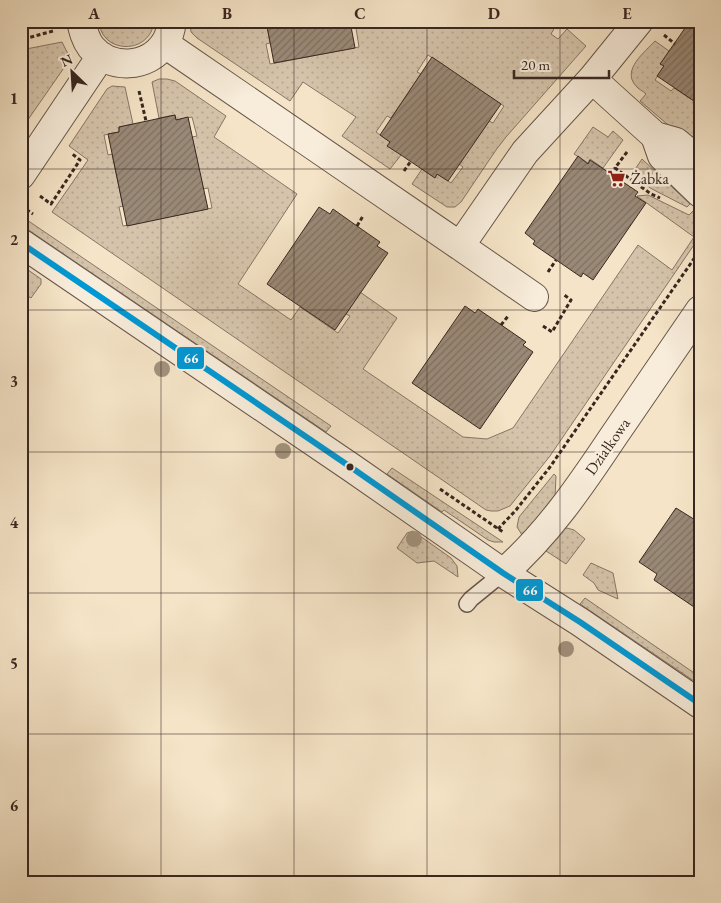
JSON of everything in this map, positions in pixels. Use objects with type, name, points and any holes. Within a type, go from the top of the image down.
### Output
[{"type":"street","points":[[81,21],[90,46],[101,56],[114,62],[128,64],[142,61],[155,54],[168,32],[460,246],[534,297]]},
{"type":"street","points":[[460,246],[525,152],[592,79],[639,21]]},
{"type":"street","points":[[21,175],[101,56]]},
{"type":"street","points":[[592,79],[655,136],[676,142],[700,162]]},
{"type":"street","points":[[655,136],[662,156],[700,193]]},
{"type":"street","points":[[21,243],[503,573],[580,622],[700,704]]},
{"type":"street","name":"Działkowa","points":[[503,573],[528,550],[566,504],[700,310]]},
{"type":"lane","points":[[467,604],[503,573]]},
{"type":"path","points":[[567,21],[576,29]]},
{"type":"path","points":[[24,39],[55,31]]},
{"type":"path","points":[[138,89],[146,121]]},
{"type":"path","points":[[498,529],[516,510],[550,467],[699,253]]},
{"type":"shaded area","points":[[99,21],[154,21],[151,32],[144,40],[136,45],[126,46],[116,45],[108,40],[102,32]]},
{"type":"shaded area","points":[[190,21],[266,21],[270,43],[266,44],[270,64],[359,47],[356,28],[351,28],[350,21],[560,21],[563,23],[558,29],[555,27],[551,34],[558,39],[567,29],[586,46],[506,137],[461,202],[455,207],[447,207],[412,184],[422,169],[435,178],[437,174],[451,183],[463,167],[459,164],[489,121],[493,123],[504,106],[428,55],[417,72],[421,74],[391,118],[387,116],[376,132],[390,142],[401,155],[390,169],[342,136],[356,117],[303,82],[290,101],[197,38],[191,32]]},
{"type":"shaded area","points":[[655,41],[669,51],[664,66],[655,80],[671,91],[674,88],[700,105],[700,152],[640,101],[646,94],[636,86],[631,74],[636,62]]},
{"type":"shaded area","points":[[62,42],[68,54],[68,62],[25,124],[21,121],[21,84],[27,83],[24,67],[28,66],[26,49]]},
{"type":"shaded area","points":[[159,79],[175,81],[226,116],[214,137],[297,194],[238,284],[291,320],[300,307],[338,333],[350,316],[346,314],[360,292],[397,318],[363,369],[463,437],[487,439],[513,428],[638,245],[672,270],[694,237],[637,196],[648,195],[689,215],[695,209],[700,214],[700,236],[550,456],[510,506],[498,511],[486,510],[52,212],[88,160],[69,146],[107,89],[112,86],[125,87],[133,124],[119,127],[119,132],[104,135],[108,155],[112,154],[123,206],[119,207],[123,226],[212,208],[208,188],[203,189],[192,137],[197,136],[192,117],[176,120],[175,115],[159,118],[152,82]]},
{"type":"shaded area","points":[[593,127],[608,137],[613,131],[623,140],[603,168],[590,159],[588,163],[574,154]]},
{"type":"shaded area","points":[[642,159],[690,204],[687,207],[652,189],[631,175]]},
{"type":"shaded area","points":[[21,217],[331,426],[326,432],[27,229]]},
{"type":"shaded area","points":[[21,265],[41,279],[41,284],[31,298],[21,292]]},
{"type":"shaded area","points":[[392,468],[503,542],[488,540],[444,510],[442,512],[387,474]]},
{"type":"shaded area","points":[[554,474],[556,476],[555,497],[522,535],[517,527],[519,517]]},
{"type":"shaded area","points":[[567,528],[574,530],[585,539],[566,564],[546,551],[561,530]]},
{"type":"shaded area","points":[[413,531],[451,558],[457,566],[458,577],[434,561],[417,563],[397,548],[407,533]]},
{"type":"shaded area","points":[[591,563],[613,573],[618,599],[598,590],[594,583],[583,575]]},
{"type":"shaded area","points":[[585,598],[700,677],[700,685],[580,604]]},
{"type":"building","points":[[266,21],[350,21],[355,48],[274,63]]},
{"type":"building","points":[[690,21],[700,21],[700,105],[657,76],[664,66],[660,64]]},
{"type":"building","points":[[432,57],[501,104],[448,181],[437,174],[435,178],[387,146],[390,142],[380,135]]},
{"type":"building","points":[[175,115],[176,120],[188,117],[208,209],[127,226],[108,134],[119,132],[119,127]]},
{"type":"building","points":[[578,156],[588,164],[590,160],[638,192],[635,196],[646,203],[593,280],[583,273],[581,277],[533,244],[535,241],[525,233]]},
{"type":"building","points":[[319,207],[330,214],[333,209],[380,242],[377,246],[388,253],[335,330],[267,284]]},
{"type":"building","points":[[465,306],[475,313],[478,309],[526,342],[523,345],[533,352],[480,429],[412,383]]},
{"type":"building","points":[[676,508],[700,523],[700,611],[654,580],[657,574],[639,562]]},
{"type":"transit line","name":"66","points":[[21,243],[503,573],[580,622],[700,704]]},
{"type":"place","name":"Żabka","points":[[617,178]]}]
